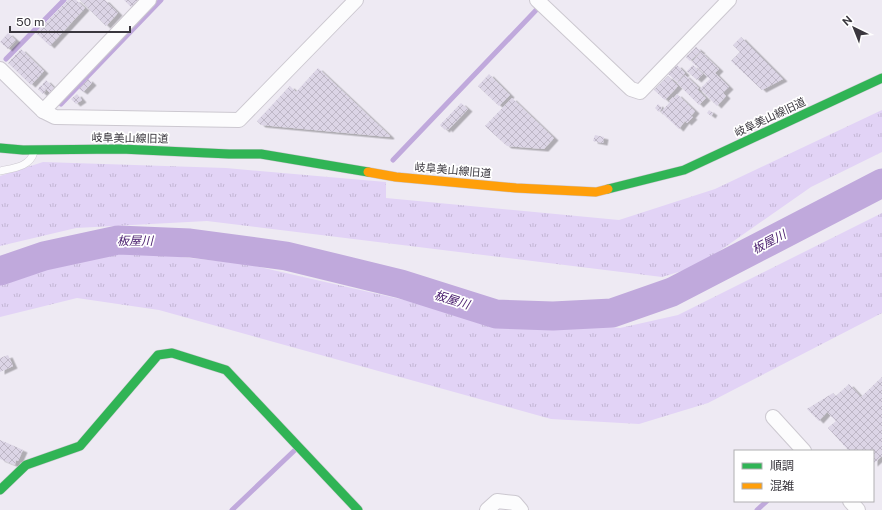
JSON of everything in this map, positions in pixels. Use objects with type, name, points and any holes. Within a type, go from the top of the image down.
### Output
[{"type":"street","points":[[43,111],[149,0]]},
{"type":"street","points":[[0,68],[43,111],[55,117],[239,120],[356,0]]},
{"type":"street","points":[[537,0],[631,89],[640,92],[729,0]]},
{"type":"street","name":"岐阜美山線旧道","points":[[0,148],[23,150],[121,149],[261,154],[396,176],[516,188],[596,192],[684,170],[882,78]]},
{"type":"street","points":[[0,490],[26,465],[80,446],[158,354],[172,353],[226,370],[358,510]]},
{"type":"street","points":[[773,417],[803,450]]},
{"type":"street","points":[[487,510],[497,501],[515,503],[521,510]]},
{"type":"street","points":[[851,502],[858,510]]},
{"type":"lane","points":[[0,171],[25,164],[32,156],[34,150]]},
{"type":"green space","points":[[882,110],[882,152],[811,187],[698,266],[662,277],[207,221],[76,228],[0,246],[0,176],[43,162],[226,168],[386,182],[386,198],[619,220],[715,189]]},
{"type":"green space","points":[[882,213],[882,313],[708,403],[639,424],[551,419],[159,310],[77,298],[0,317],[0,285],[48,265],[134,252],[246,264],[461,313],[620,328],[678,315]]},
{"type":"building","points":[[68,0],[76,0],[85,8],[50,46],[36,33]]},
{"type":"building","points":[[80,0],[105,0],[118,13],[106,26]]},
{"type":"building","points":[[124,0],[138,0],[131,7]]},
{"type":"building","points":[[8,33],[16,40],[8,49],[0,42]]},
{"type":"building","points":[[741,37],[783,79],[762,90],[731,61],[740,52],[733,45]]},
{"type":"building","points":[[696,47],[701,51],[690,61],[686,57]]},
{"type":"building","points":[[21,49],[44,71],[31,85],[8,63]]},
{"type":"building","points":[[701,52],[719,69],[715,73],[729,87],[723,93],[726,96],[717,106],[700,89],[710,79],[692,62]]},
{"type":"building","points":[[677,65],[685,73],[677,82],[668,74]]},
{"type":"building","points":[[693,65],[703,74],[697,80],[687,71]]},
{"type":"building","points":[[318,68],[390,136],[261,125],[257,121],[290,86],[296,92]]},
{"type":"building","points":[[489,74],[510,95],[499,106],[478,86]]},
{"type":"building","points":[[685,75],[699,88],[697,89],[706,98],[699,105],[677,83]]},
{"type":"building","points":[[668,76],[678,86],[665,100],[654,90]]},
{"type":"building","points":[[88,79],[92,83],[83,92],[79,89]]},
{"type":"building","points":[[46,80],[54,88],[50,93],[42,85]]},
{"type":"building","points":[[41,85],[46,90],[43,94],[38,89]]},
{"type":"building","points":[[77,94],[82,100],[76,104],[71,99]]},
{"type":"building","points":[[677,94],[695,111],[691,116],[693,117],[687,123],[685,121],[679,129],[661,112],[670,102],[669,101]]},
{"type":"building","points":[[512,98],[554,138],[544,149],[507,146],[485,126]]},
{"type":"building","points":[[461,103],[468,109],[448,130],[447,128],[445,130],[440,125]]},
{"type":"building","points":[[658,104],[662,108],[659,112],[655,108]]},
{"type":"building","points":[[709,110],[713,113],[711,116],[707,113]]},
{"type":"building","points":[[595,135],[604,137],[603,143],[593,141]]},
{"type":"building","points":[[8,355],[13,366],[0,372],[0,358]]},
{"type":"building","points":[[882,377],[882,456],[874,463],[874,450],[848,450],[828,428],[836,421],[827,412],[819,421],[807,409],[833,393],[836,396],[849,384],[861,397]]},
{"type":"building","points":[[0,440],[23,450],[18,461],[16,460],[15,465],[0,459]]},
{"type":"waterway","points":[[6,59],[64,0]]},
{"type":"waterway","points":[[61,104],[161,0]]},
{"type":"waterway","points":[[393,160],[540,6]]},
{"type":"waterway","name":"板屋川","points":[[0,271],[44,256],[118,240],[190,243],[286,256],[401,284],[496,314],[553,316],[612,313],[672,292],[882,183]]},
{"type":"waterway","points":[[232,510],[296,449]]},
{"type":"waterway","points":[[757,510],[766,502]]},
{"type":"traffic: fast","points":[[608,189],[684,170],[882,78]]},
{"type":"traffic: fast","points":[[0,148],[23,150],[121,149],[261,154],[368,172]]},
{"type":"traffic: fast","points":[[0,490],[26,465],[80,446],[158,355],[172,353],[226,370],[358,510]]},
{"type":"traffic: slow","points":[[368,172],[396,177],[516,188],[596,192],[608,189]]}]
